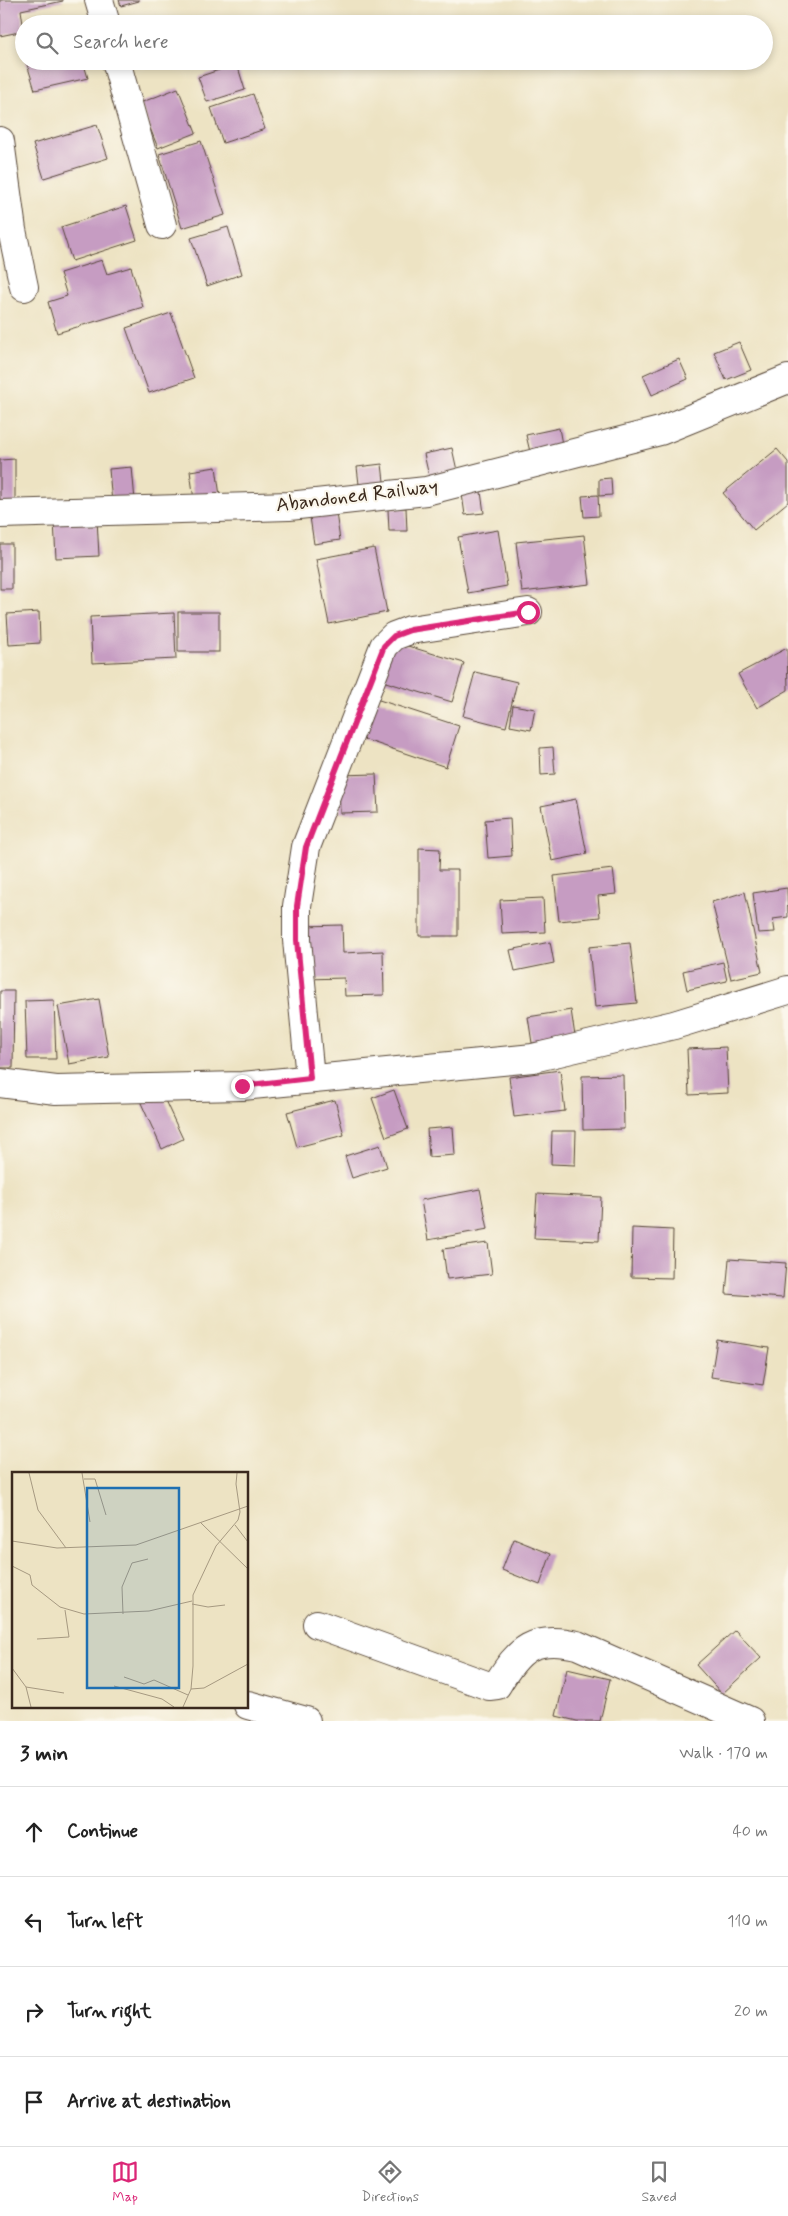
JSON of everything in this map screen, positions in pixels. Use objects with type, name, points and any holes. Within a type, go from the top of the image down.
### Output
[{"type":"street","points":[[99,0],[103,15]]},
{"type":"street","points":[[119,70],[162,225]]},
{"type":"street","points":[[0,141],[12,230],[24,287]]},
{"type":"street","name":"Abandoned Railway","points":[[0,514],[289,506],[426,491],[660,431],[788,379]]},
{"type":"street","points":[[310,1078],[297,940],[297,906],[306,847],[384,646],[394,636],[410,630],[528,612]]},
{"type":"street","points":[[0,1083],[66,1090],[242,1086],[533,1058],[674,1025],[788,990]]},
{"type":"street","points":[[317,1624],[489,1686],[497,1684],[514,1659],[541,1641],[556,1640],[577,1644],[750,1721]]},
{"type":"street","points":[[249,1705],[306,1721]]},
{"type":"building","points":[[0,0],[63,0],[21,10],[22,15],[15,15],[15,33],[0,36]]},
{"type":"building","points":[[119,0],[139,0],[139,1],[121,6]]},
{"type":"building","points":[[29,70],[86,70],[88,78],[35,90]]},
{"type":"building","points":[[219,70],[239,70],[245,90],[207,102],[198,77]]},
{"type":"building","points":[[178,88],[196,133],[158,148],[140,103]]},
{"type":"building","points":[[253,94],[265,129],[223,143],[211,108]]},
{"type":"building","points":[[97,125],[108,158],[44,178],[33,144]]},
{"type":"building","points":[[201,141],[225,215],[182,228],[159,154]]},
{"type":"building","points":[[126,206],[137,240],[72,261],[61,227]]},
{"type":"building","points":[[228,227],[242,274],[207,286],[191,238]]},
{"type":"building","points":[[102,260],[107,274],[131,267],[143,307],[57,333],[48,302],[67,296],[60,273]]},
{"type":"building","points":[[171,313],[194,378],[149,393],[126,328]]},
{"type":"building","points":[[739,342],[751,370],[726,380],[714,352]]},
{"type":"building","points":[[679,359],[688,379],[652,395],[643,375]]},
{"type":"building","points":[[559,428],[563,450],[531,456],[526,435]]},
{"type":"building","points":[[452,448],[458,475],[430,481],[424,454]]},
{"type":"building","points":[[777,449],[788,462],[788,502],[754,530],[723,493]]},
{"type":"building","points":[[15,459],[15,504],[0,504],[0,460]]},
{"type":"building","points":[[382,464],[385,490],[360,493],[357,467]]},
{"type":"building","points":[[132,467],[135,501],[112,503],[109,469]]},
{"type":"building","points":[[216,467],[220,496],[194,500],[190,471]]},
{"type":"building","points":[[611,478],[612,495],[599,496],[599,479]]},
{"type":"building","points":[[480,485],[484,513],[465,515],[461,487]]},
{"type":"building","points":[[598,495],[599,516],[584,517],[582,496]]},
{"type":"building","points":[[406,508],[407,531],[389,531],[388,509]]},
{"type":"building","points":[[336,513],[340,540],[314,544],[310,517]]},
{"type":"building","points":[[97,519],[99,556],[56,558],[54,521]]},
{"type":"building","points":[[498,530],[507,586],[468,593],[458,537]]},
{"type":"building","points":[[584,535],[590,584],[522,592],[516,542]]},
{"type":"building","points":[[0,544],[12,544],[12,589],[0,589]]},
{"type":"building","points":[[374,548],[387,612],[329,624],[316,559]]},
{"type":"building","points":[[39,612],[40,643],[9,645],[7,614]]},
{"type":"building","points":[[178,612],[219,612],[219,652],[178,652]]},
{"type":"building","points":[[174,613],[176,659],[92,663],[90,617]]},
{"type":"building","points":[[391,641],[464,663],[452,702],[379,680]]},
{"type":"building","points":[[787,648],[788,690],[757,708],[738,674]]},
{"type":"building","points":[[475,672],[517,682],[506,727],[463,716]]},
{"type":"building","points":[[376,699],[459,726],[446,767],[363,739]]},
{"type":"building","points":[[513,705],[535,709],[531,730],[510,726]]},
{"type":"building","points":[[553,747],[555,774],[541,775],[540,748]]},
{"type":"building","points":[[376,774],[378,812],[340,813],[339,775]]},
{"type":"building","points":[[576,799],[587,854],[552,861],[541,806]]},
{"type":"building","points":[[510,818],[512,856],[488,858],[485,820]]},
{"type":"building","points":[[419,848],[440,849],[439,870],[458,870],[458,936],[419,936]]},
{"type":"building","points":[[613,869],[616,894],[598,896],[600,917],[559,921],[554,876]]},
{"type":"building","points":[[787,888],[788,917],[773,919],[775,932],[758,933],[753,893]]},
{"type":"building","points":[[745,892],[762,972],[731,979],[712,902]]},
{"type":"building","points":[[543,898],[545,932],[502,934],[500,900]]},
{"type":"building","points":[[342,925],[343,953],[383,951],[384,995],[345,996],[344,978],[306,979],[303,926]]},
{"type":"building","points":[[550,942],[554,963],[515,971],[510,950]]},
{"type":"building","points":[[630,943],[637,1003],[595,1007],[589,947]]},
{"type":"building","points":[[723,962],[727,981],[687,990],[683,971]]},
{"type":"building","points":[[0,991],[14,991],[13,1068],[0,1068]]},
{"type":"building","points":[[99,999],[109,1057],[69,1064],[58,1006]]},
{"type":"building","points":[[54,1000],[56,1059],[27,1059],[25,1001]]},
{"type":"building","points":[[571,1010],[575,1036],[532,1043],[528,1017]]},
{"type":"building","points":[[726,1047],[728,1093],[689,1095],[687,1049]]},
{"type":"building","points":[[560,1070],[565,1111],[514,1117],[509,1077]]},
{"type":"building","points":[[623,1075],[624,1129],[583,1130],[582,1076]]},
{"type":"building","points":[[394,1090],[408,1129],[386,1137],[372,1098]]},
{"type":"building","points":[[162,1094],[183,1139],[162,1149],[141,1103]]},
{"type":"building","points":[[335,1100],[344,1135],[297,1147],[287,1112]]},
{"type":"building","points":[[453,1127],[455,1155],[429,1157],[427,1129]]},
{"type":"building","points":[[552,1131],[576,1131],[575,1165],[551,1164]]},
{"type":"building","points":[[380,1145],[387,1167],[352,1178],[345,1156]]},
{"type":"building","points":[[480,1189],[488,1229],[428,1240],[421,1200]]},
{"type":"building","points":[[537,1194],[601,1197],[599,1241],[534,1238]]},
{"type":"building","points":[[632,1228],[673,1230],[672,1278],[631,1277]]},
{"type":"building","points":[[488,1243],[492,1274],[447,1279],[443,1249]]},
{"type":"building","points":[[729,1259],[786,1263],[783,1298],[726,1294]]},
{"type":"building","points":[[717,1340],[769,1348],[763,1385],[711,1377]]},
{"type":"building","points":[[514,1539],[551,1554],[540,1585],[502,1570]]},
{"type":"building","points":[[735,1630],[761,1658],[722,1694],[696,1665]]},
{"type":"building","points":[[567,1669],[610,1679],[600,1721],[577,1721],[556,1716]]},
{"type":"route","points":[[242,1086],[310,1078],[297,940],[297,906],[306,847],[384,646],[394,636],[410,630],[528,612]]}]
